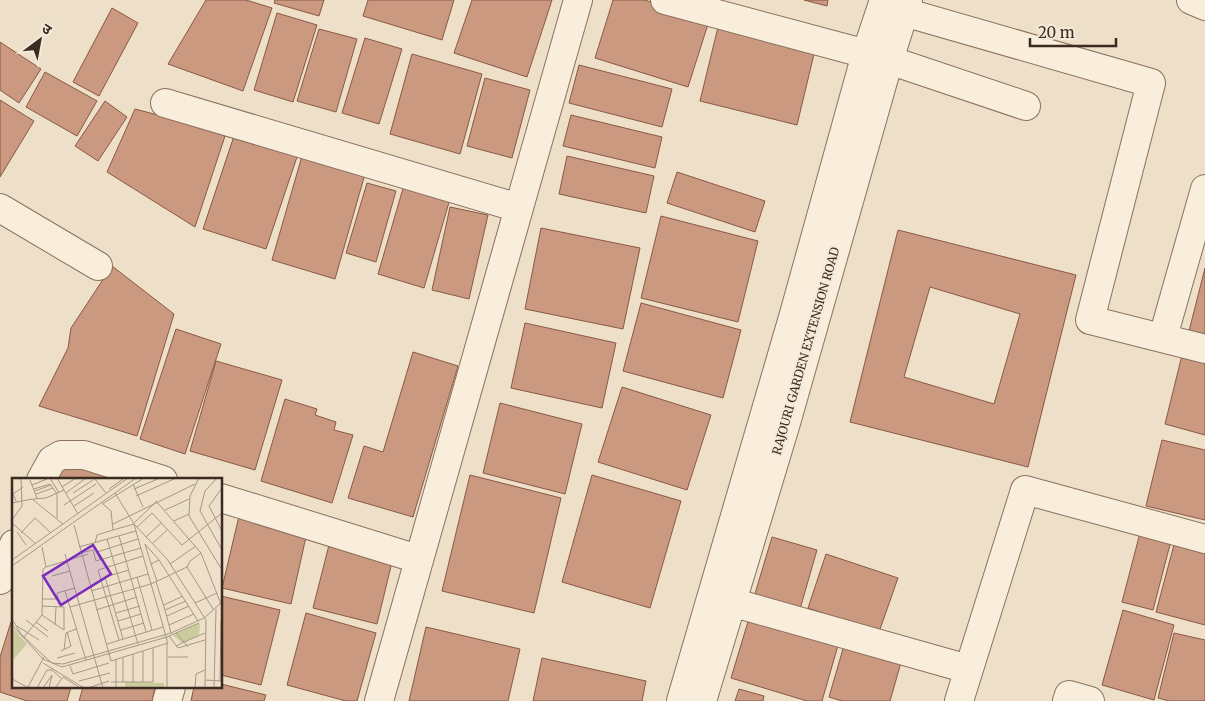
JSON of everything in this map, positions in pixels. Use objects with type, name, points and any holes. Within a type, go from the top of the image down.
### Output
[{"type":"street","points":[[379,701],[578,0]]},
{"type":"street","points":[[665,0],[878,57],[1026,106]]},
{"type":"street","points":[[1191,0],[1205,6]]},
{"type":"street","points":[[899,4],[1151,83],[1090,320],[1205,349]]},
{"type":"street","name":"RAJOURI GARDEN EXTENSION ROAD","points":[[681,701],[794,314],[878,57],[899,4]]},
{"type":"street","name":"RAJOURI GARDEN EXTENSION ROAD","points":[[702,701],[786,423],[878,57]]},
{"type":"street","points":[[165,104],[519,208]]},
{"type":"street","points":[[1163,337],[1205,189]]},
{"type":"street","points":[[0,208],[98,266]]},
{"type":"street","points":[[42,478],[52,460],[71,454],[84,455],[157,478]]},
{"type":"street","points":[[959,701],[1025,490],[1205,538]]},
{"type":"street","points":[[222,498],[418,559]]},
{"type":"street","points":[[732,602],[968,668]]},
{"type":"street","points":[[168,701],[171,688]]},
{"type":"street","points":[[1067,701],[1069,695],[1090,701]]},
{"type":"building","points":[[206,0],[246,0],[272,8],[243,91],[168,64]]},
{"type":"building","points":[[275,0],[324,0],[319,16],[274,3]]},
{"type":"building","points":[[368,0],[454,0],[442,40],[363,16]]},
{"type":"building","points":[[472,0],[552,0],[527,77],[454,53]]},
{"type":"building","points":[[613,0],[645,0],[709,21],[688,87],[595,58]]},
{"type":"building","points":[[804,0],[828,0],[827,6]]},
{"type":"building","points":[[112,8],[138,23],[99,96],[73,82]]},
{"type":"building","points":[[277,13],[317,25],[293,102],[254,90]]},
{"type":"building","points":[[718,27],[815,50],[797,125],[700,101]]},
{"type":"building","points":[[319,29],[357,39],[336,112],[297,101]]},
{"type":"building","points":[[365,38],[402,49],[379,124],[342,113]]},
{"type":"building","points":[[0,42],[41,69],[19,103],[0,90]]},
{"type":"building","points":[[412,54],[482,74],[460,154],[390,134]]},
{"type":"building","points":[[579,65],[672,89],[662,127],[569,103]]},
{"type":"building","points":[[45,72],[97,101],[77,136],[26,107]]},
{"type":"building","points":[[485,78],[530,90],[512,158],[467,146]]},
{"type":"building","points":[[0,100],[34,121],[0,177]]},
{"type":"building","points":[[105,101],[127,117],[98,161],[75,146]]},
{"type":"building","points":[[135,109],[226,133],[195,227],[107,172]]},
{"type":"building","points":[[571,115],[662,137],[655,168],[563,146]]},
{"type":"building","points":[[236,130],[299,151],[266,249],[203,229]]},
{"type":"building","points":[[302,156],[365,174],[335,279],[272,260]]},
{"type":"building","points":[[567,156],[654,176],[646,213],[559,194]]},
{"type":"building","points":[[677,172],[765,201],[755,232],[667,203]]},
{"type":"building","points":[[367,183],[396,191],[376,262],[346,253]]},
{"type":"building","points":[[404,185],[450,199],[424,288],[378,274]]},
{"type":"building","points":[[450,207],[488,215],[469,299],[432,290]]},
{"type":"building","points":[[661,216],[758,241],[738,322],[641,298]]},
{"type":"building","points":[[541,228],[640,248],[623,329],[525,309]]},
{"type":"building","points":[[898,230],[1076,275],[1028,467],[850,422]],"holes":[[[930,287],[1020,314],[994,404],[904,377]]]},
{"type":"building","points":[[112,266],[174,314],[137,436],[39,406],[68,348],[71,328]]},
{"type":"building","points":[[1205,268],[1205,339],[1188,335]]},
{"type":"building","points":[[641,303],[741,330],[723,398],[623,371]]},
{"type":"building","points":[[525,323],[616,343],[602,408],[511,388]]},
{"type":"building","points":[[176,329],[221,344],[185,454],[140,439]]},
{"type":"building","points":[[1183,351],[1205,357],[1205,435],[1165,424]]},
{"type":"building","points":[[413,352],[458,366],[413,517],[348,498],[364,446],[383,452]]},
{"type":"building","points":[[216,361],[282,380],[255,470],[190,451]]},
{"type":"building","points":[[622,387],[711,415],[687,490],[598,462]]},
{"type":"building","points":[[285,399],[317,409],[315,415],[336,422],[334,430],[353,435],[332,503],[261,481]]},
{"type":"building","points":[[500,403],[582,424],[565,494],[483,473]]},
{"type":"building","points":[[1162,440],[1205,450],[1205,520],[1146,506]]},
{"type":"building","points":[[57,464],[120,477],[120,478],[54,478]]},
{"type":"building","points":[[470,475],[561,498],[534,613],[442,591]]},
{"type":"building","points":[[592,475],[681,501],[650,608],[562,582]]},
{"type":"building","points":[[240,512],[308,528],[291,604],[222,588]]},
{"type":"building","points":[[1141,529],[1172,537],[1153,610],[1122,602]]},
{"type":"building","points":[[772,537],[817,550],[800,609],[754,597]]},
{"type":"building","points":[[330,541],[393,558],[377,624],[313,608]]},
{"type":"building","points":[[1175,541],[1205,550],[1205,625],[1156,612]]},
{"type":"building","points":[[826,554],[898,578],[879,632],[808,608]]},
{"type":"building","points":[[222,596],[280,610],[261,685],[222,675]]},
{"type":"building","points":[[1123,610],[1174,625],[1154,700],[1102,685]]},
{"type":"building","points":[[306,613],[376,633],[357,701],[346,701],[287,685]]},
{"type":"building","points":[[750,615],[839,642],[822,701],[807,701],[731,678]]},
{"type":"building","points":[[11,622],[12,688],[71,688],[67,701],[27,701],[0,692],[0,657]]},
{"type":"building","points":[[426,627],[520,649],[508,701],[409,701]]},
{"type":"building","points":[[1174,633],[1205,640],[1205,701],[1169,701],[1158,698]]},
{"type":"building","points":[[845,642],[902,659],[890,701],[842,701],[829,697]]},
{"type":"building","points":[[542,658],[646,681],[642,701],[533,701]]},
{"type":"building","points":[[222,684],[266,695],[264,701],[191,701],[194,688],[222,688]]},
{"type":"building","points":[[83,688],[155,688],[152,701],[79,701]]},
{"type":"building","points":[[739,689],[764,696],[763,701],[735,701]]}]
